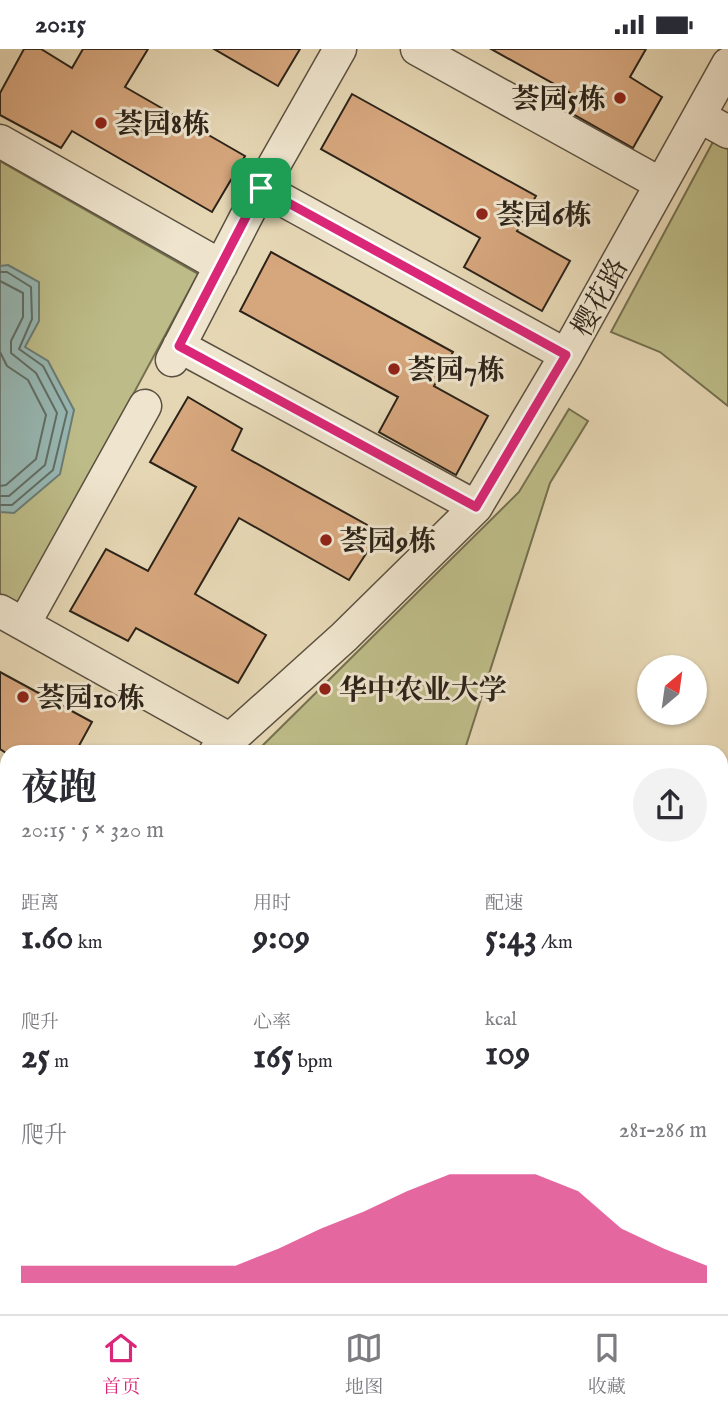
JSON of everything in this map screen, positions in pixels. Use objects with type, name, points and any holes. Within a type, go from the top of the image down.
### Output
[{"type":"street","points":[[340,49],[261,188],[175,353],[476,507]]},
{"type":"street","points":[[417,49],[661,184]]},
{"type":"street","name":"樱花路","points":[[224,745],[345,637],[476,507],[566,355],[728,64]]},
{"type":"street","points":[[699,116],[728,132]]},
{"type":"street","points":[[0,141],[221,266]]},
{"type":"street","points":[[261,188],[566,355]]},
{"type":"street","points":[[145,406],[12,618],[221,745]]},
{"type":"shaded area","points":[[714,140],[728,148],[728,406],[660,352],[611,332]]},
{"type":"shaded area","points":[[0,161],[198,274],[18,608],[0,598]]},
{"type":"shaded area","points":[[569,409],[588,421],[550,483],[466,745],[263,745],[519,492]]},
{"type":"water","points":[[8,265],[39,282],[39,321],[25,347],[48,361],[74,410],[60,474],[14,513],[0,512],[0,266]]},
{"type":"building","name":"荟园8栋","points":[[24,49],[41,49],[72,68],[83,49],[148,49],[125,87],[245,156],[212,212],[72,131],[61,148],[0,115],[0,93]]},
{"type":"building","name":"荟园8栋","points":[[214,49],[300,49],[278,86]]},
{"type":"building","name":"荟园5栋","points":[[491,49],[646,49],[630,77],[662,97],[633,148],[573,114],[581,99]]},
{"type":"building","name":"荟园6栋","points":[[352,94],[536,196],[517,231],[570,261],[542,311],[464,267],[480,238],[321,149]]},
{"type":"building","name":"荟园7栋","points":[[271,252],[453,352],[434,386],[488,416],[456,475],[379,432],[398,397],[240,311]]},
{"type":"building","name":"荟园9栋","points":[[188,397],[242,429],[232,450],[380,532],[349,580],[239,518],[195,594],[266,635],[238,683],[136,628],[128,641],[70,611],[106,549],[148,571],[196,487],[150,462]]},
{"type":"building","name":"荟园10栋","points":[[0,672],[92,722],[79,745],[0,745]]},
{"type":"place","name":"荟园5栋","points":[[620,98]]},
{"type":"place","name":"荟园8栋","points":[[101,123]]},
{"type":"place","name":"荟园6栋","points":[[482,214]]},
{"type":"place","name":"荟园7栋","points":[[394,369]]},
{"type":"place","name":"荟园9栋","points":[[326,540]]},
{"type":"place","name":"华中农业大学","points":[[325,689]]},
{"type":"place","name":"荟园10栋","points":[[23,697]]},
{"type":"route","points":[[261,188],[566,355],[476,507],[179,346],[261,188]]}]
